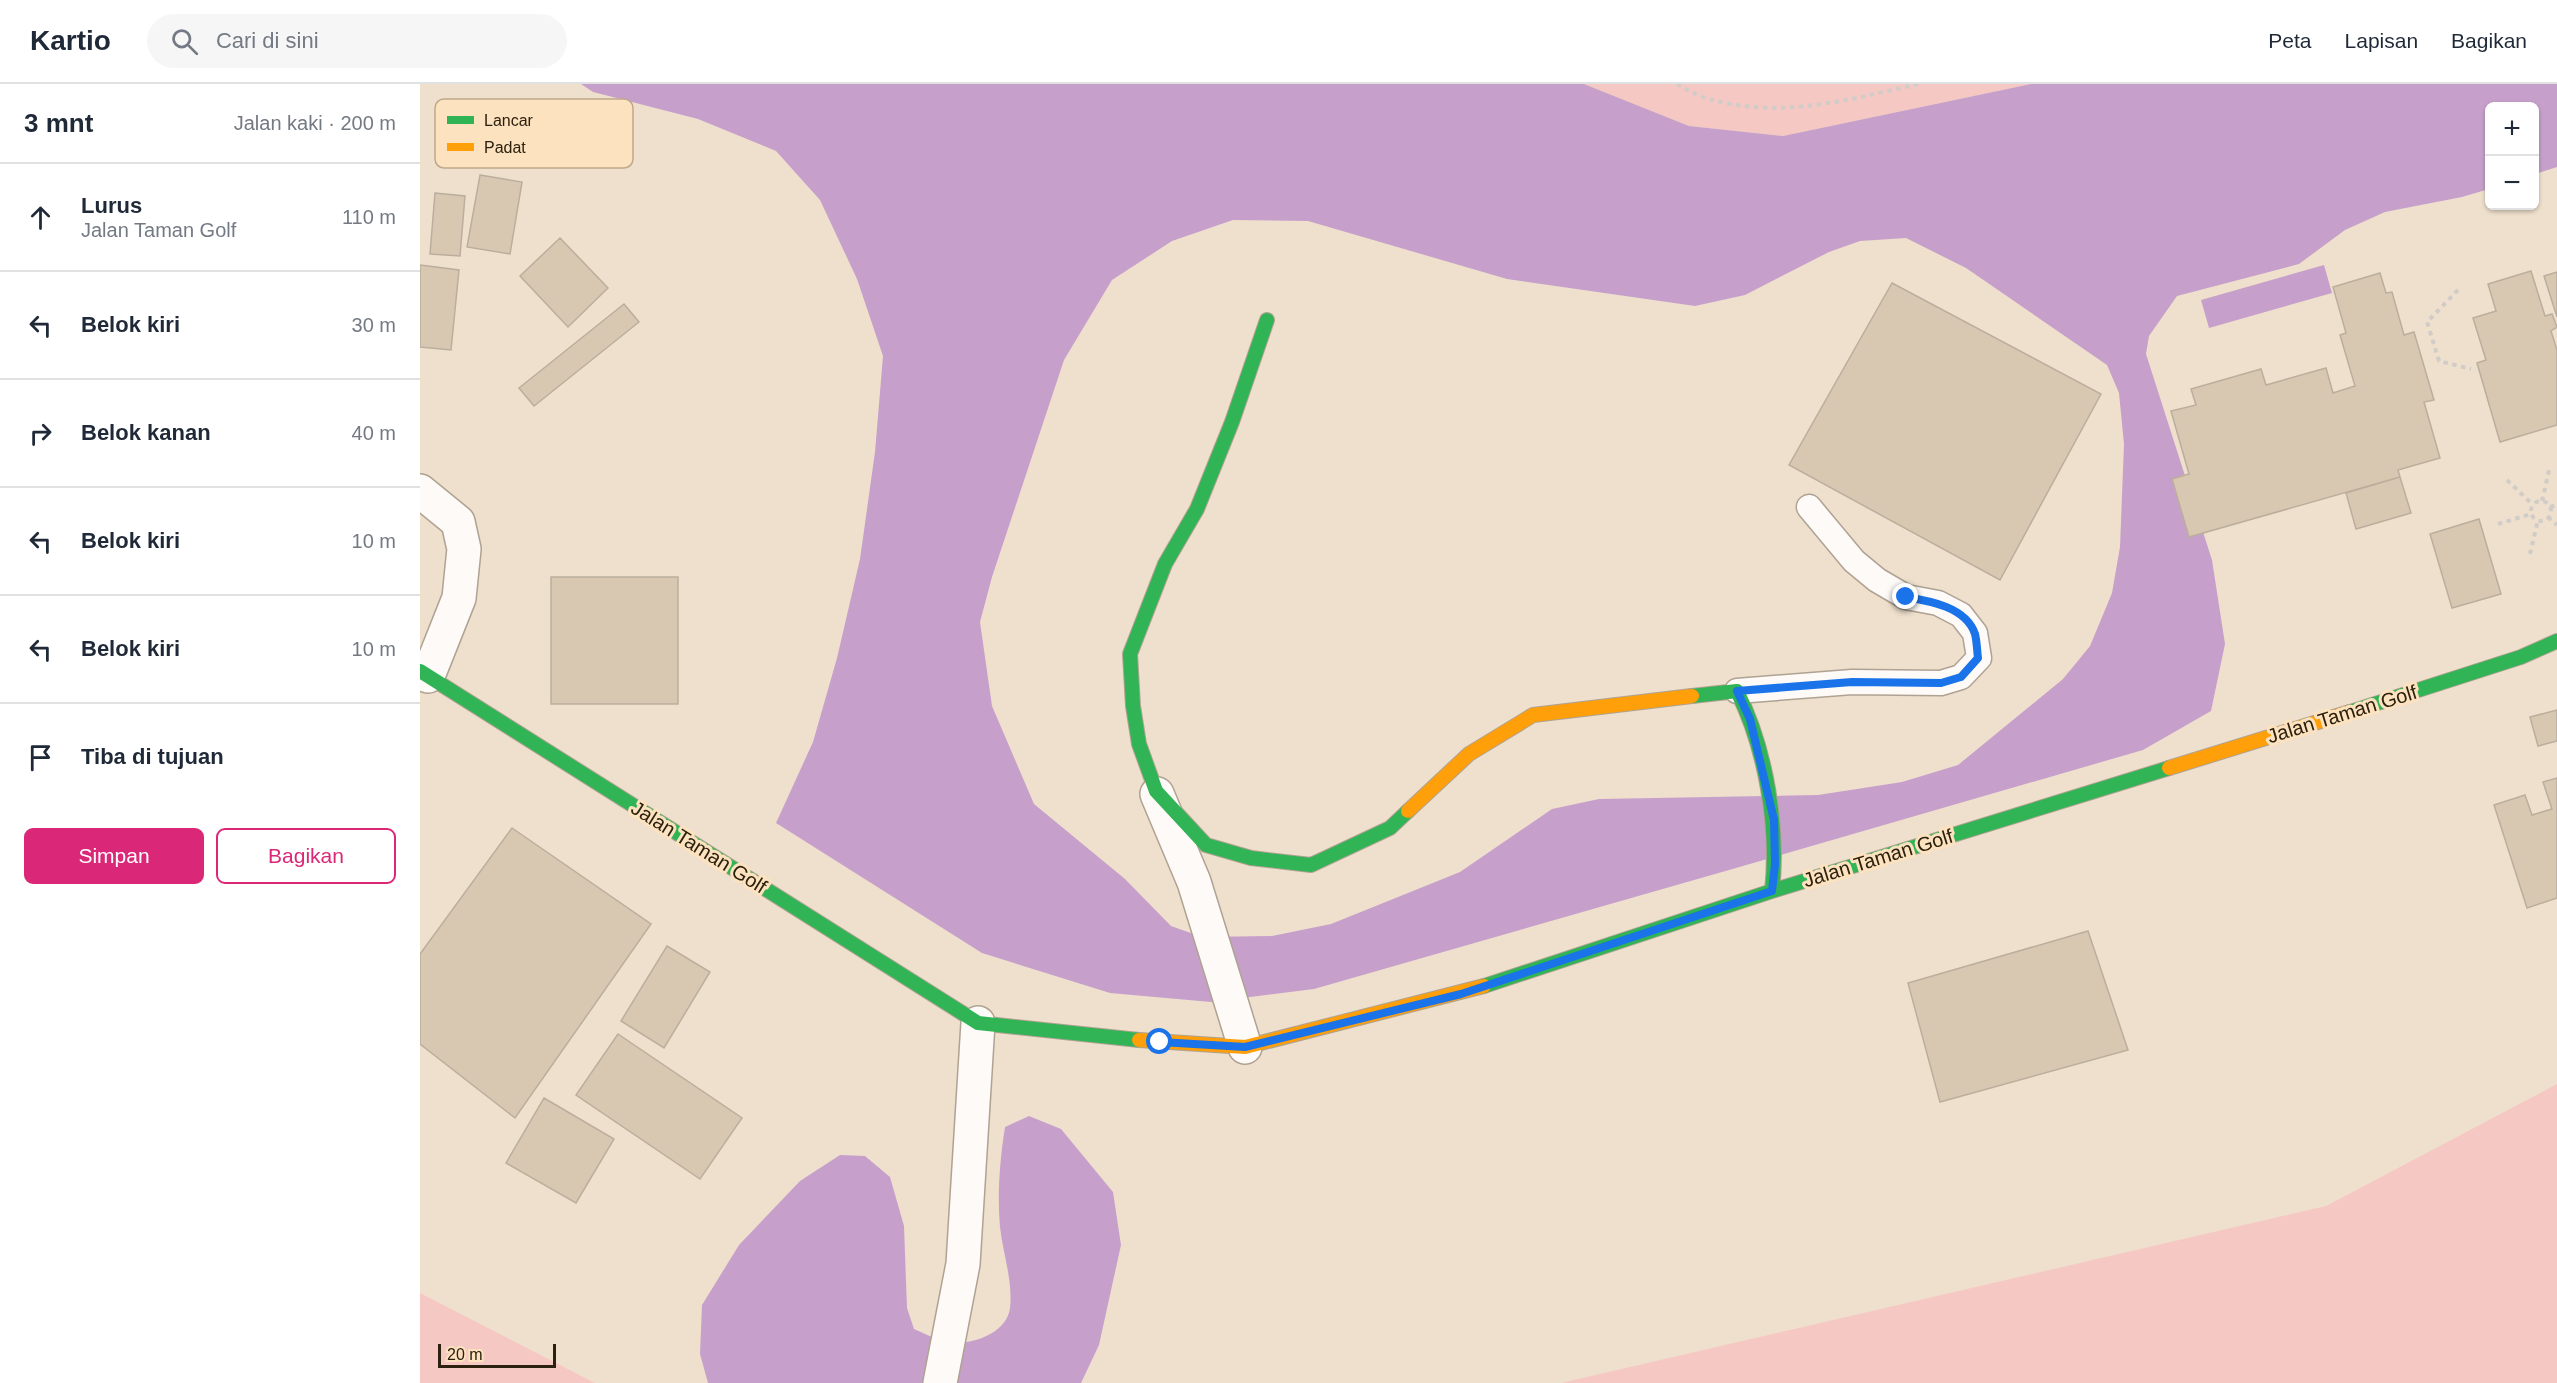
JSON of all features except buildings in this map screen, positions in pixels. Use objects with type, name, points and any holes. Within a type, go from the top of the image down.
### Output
[{"type":"street","points":[[1245,1047],[1194,882],[1139,744],[1133,706],[1130,654],[1165,564],[1197,509],[1232,422],[1267,320]]},
{"type":"street","points":[[420,491],[458,522],[464,549],[459,598],[424,674]]},
{"type":"street","name":"Jalan Taman Golf","points":[[424,674],[978,1023],[1160,1042],[1245,1047],[1461,994],[1772,891],[2450,681],[2521,657],[2557,641]]},
{"type":"street","points":[[1156,791],[1206,845],[1251,858],[1311,865],[1390,828],[1469,754],[1533,716],[1737,691],[1750,719],[1774,820],[1775,864],[1772,891]]},
{"type":"street","points":[[940,1383],[963,1264],[978,1023]]},
{"type":"lane","points":[[1737,691],[1852,682],[1941,683],[1961,677],[1978,658],[1975,633],[1961,615],[1938,603],[1906,597],[1877,579],[1854,561],[1809,507]]},
{"type":"path","points":[[1677,84],[1704,98],[1754,108],[1821,106],[1918,84]]},
{"type":"path","points":[[2458,290],[2427,322],[2439,362],[2471,369]]},
{"type":"path","points":[[2542,501],[2550,466]]},
{"type":"path","points":[[2507,480],[2533,505]]},
{"type":"path","points":[[2538,520],[2531,514],[2530,509],[2542,501]]},
{"type":"path","points":[[2542,501],[2550,507]]},
{"type":"path","points":[[2550,507],[2557,505]]},
{"type":"path","points":[[2548,517],[2550,507]]},
{"type":"path","points":[[2498,524],[2531,514]]},
{"type":"path","points":[[2538,520],[2548,517]]},
{"type":"path","points":[[2548,517],[2557,525]]},
{"type":"path","points":[[2530,554],[2538,520]]},
{"type":"shaded area","points":[[581,84],[1584,84],[1689,126],[1783,136],[2031,84],[2557,84],[2557,167],[2539,173],[2539,102],[2485,102],[2485,190],[2385,212],[2345,230],[2299,264],[2177,296],[2149,336],[2146,354],[2212,560],[2225,644],[2211,711],[2143,750],[1314,989],[1211,1002],[1110,993],[982,953],[776,823],[813,742],[837,658],[860,559],[875,452],[883,356],[857,279],[820,200],[776,151],[698,119],[633,102],[633,99],[620,99],[593,92]],"holes":[[[1233,220],[1308,221],[1507,279],[1695,306],[1745,295],[1829,252],[1860,241],[1906,238],[1966,268],[2107,365],[2119,393],[2124,444],[2120,547],[2112,593],[2090,646],[2063,679],[1958,765],[1902,782],[1818,795],[1599,799],[1552,809],[1460,872],[1331,924],[1272,936],[1202,937],[1171,926],[1125,879],[1034,804],[992,706],[980,622],[992,577],[1064,360],[1112,280],[1172,241]]]},
{"type":"shaded area","points":[[1584,84],[2031,84],[1783,136],[1689,126]]},
{"type":"shaded area","points":[[2324,265],[2332,293],[2209,328],[2201,300]]},
{"type":"shaded area","points":[[2557,1084],[2557,1383],[1561,1383],[2326,1206]]},
{"type":"shaded area","points":[[1029,1116],[1061,1129],[1113,1192],[1121,1245],[1099,1345],[1081,1383],[708,1383],[700,1354],[702,1305],[739,1245],[800,1181],[840,1155],[865,1156],[890,1177],[904,1226],[907,1308],[914,1329],[943,1341],[962,1343],[984,1337],[1001,1326],[1007,1317],[1011,1298],[999,1214],[1003,1139],[1005,1127]]},
{"type":"shaded area","points":[[420,1293],[595,1383],[420,1383]]},
{"type":"traffic: fast","points":[[1267,320],[1232,422],[1197,509],[1165,564],[1130,654],[1133,706],[1139,744],[1156,791],[1206,845],[1251,858],[1311,865],[1390,828],[1408,811]]},
{"type":"traffic: fast","points":[[2350,712],[2521,657],[2557,641]]},
{"type":"traffic: fast","points":[[420,671],[978,1023],[1139,1040]]},
{"type":"traffic: fast","points":[[1692,696],[1737,691],[1747,714],[1763,763],[1772,815],[1774,841],[1772,891]]},
{"type":"traffic: fast","points":[[1484,986],[1772,891],[2169,768]]},
{"type":"traffic: slow","points":[[1408,811],[1469,754],[1533,715],[1692,696]]},
{"type":"traffic: slow","points":[[2169,768],[2350,712]]},
{"type":"traffic: slow","points":[[1139,1040],[1245,1047],[1484,986]]},
{"type":"route","points":[[1160,1042],[1245,1047],[1461,994],[1772,891],[1775,864],[1774,820],[1750,719],[1737,691],[1852,682],[1941,683],[1961,677],[1978,658],[1975,633],[1961,615],[1938,603],[1906,597]]}]
